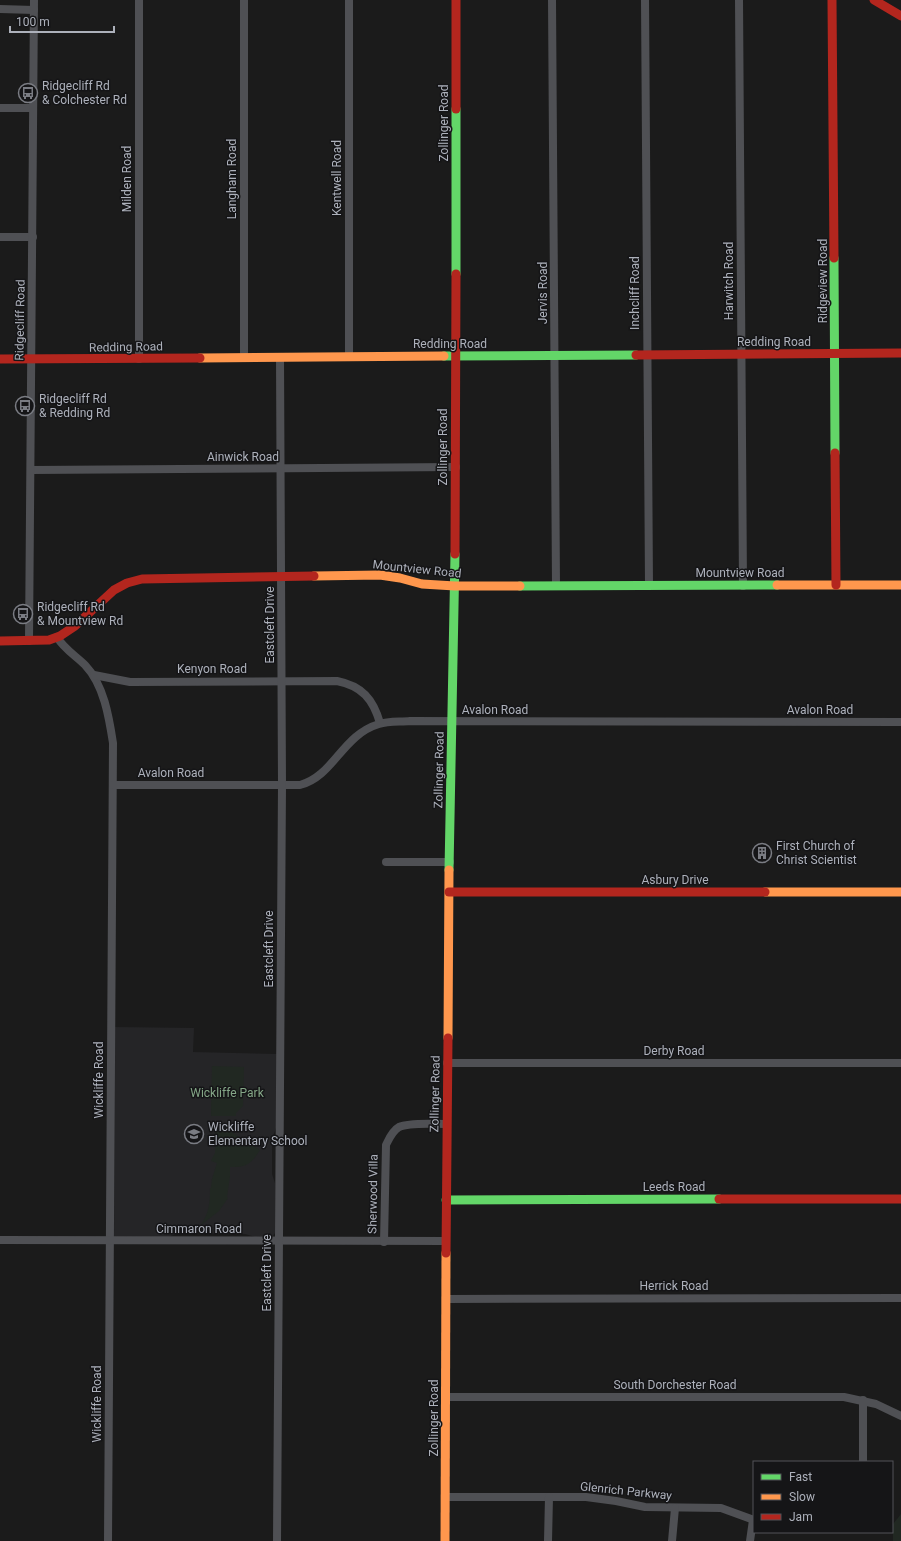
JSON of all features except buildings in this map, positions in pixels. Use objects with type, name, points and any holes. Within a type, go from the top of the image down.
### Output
[{"type":"main road","name":"Zollinger Road","points":[[445,1541],[447,1063],[456,467],[456,0]]},
{"type":"main road","name":"Ridgeview Road","points":[[832,0],[836,585]]},
{"type":"main road","points":[[874,0],[901,16]]},
{"type":"main road","name":"Redding Road","points":[[0,359],[901,353]]},
{"type":"main road","name":"Mountview Road","points":[[0,641],[49,640],[57,638],[81,622],[109,593],[118,587],[139,580],[169,578],[380,576],[400,578],[422,584],[455,586],[901,585]]},
{"type":"main road","name":"Asbury Drive","points":[[449,892],[901,892]]},
{"type":"main road","name":"Leeds Road","points":[[446,1200],[901,1199]]},
{"type":"street","name":"Ridgecliff Road","points":[[29,641],[34,0]]},
{"type":"street","name":"Milden Road","points":[[139,0],[139,358]]},
{"type":"street","name":"Langham Road","points":[[244,0],[244,357]]},
{"type":"street","name":"Kentwell Road","points":[[349,0],[349,356]]},
{"type":"street","name":"Jervis Road","points":[[552,0],[556,586]]},
{"type":"street","name":"Inchcliff Road","points":[[645,0],[649,585]]},
{"type":"street","name":"Harwitch Road","points":[[739,0],[742,586]]},
{"type":"street","points":[[0,9],[34,10]]},
{"type":"street","points":[[0,108],[33,108]]},
{"type":"street","points":[[0,237],[33,237]]},
{"type":"street","name":"Eastcleft Drive","points":[[277,1541],[282,785],[280,357]]},
{"type":"street","name":"Ainwick Road","points":[[30,470],[456,467]]},
{"type":"street","name":"Wickliffe Road","points":[[57,638],[65,648],[94,675],[102,694],[113,743],[108,1541]]},
{"type":"street","name":"Kenyon Road","points":[[94,675],[130,682],[282,680],[332,680],[347,682],[364,692],[372,703],[380,724]]},
{"type":"street","name":"Avalon Road","points":[[113,785],[300,785],[315,779],[327,769],[342,749],[362,732],[380,724],[410,721],[901,722]]},
{"type":"street","points":[[386,862],[450,862]]},
{"type":"street","name":"Derby Road","points":[[447,1063],[901,1063]]},
{"type":"street","name":"Sherwood Villa","points":[[384,1242],[386,1145],[390,1135],[398,1127],[447,1124]]},
{"type":"street","name":"Cimmaron Road","points":[[0,1240],[446,1241]]},
{"type":"street","name":"Herrick Road","points":[[446,1299],[901,1298]]},
{"type":"street","name":"South Dorchester Road","points":[[446,1397],[836,1396],[863,1400],[876,1404],[901,1416]]},
{"type":"street","points":[[863,1400],[863,1461]]},
{"type":"street","name":"Glenrich Parkway","points":[[445,1497],[586,1497],[645,1507],[721,1508],[753,1520]]},
{"type":"street","points":[[548,1541],[549,1497]]},
{"type":"street","points":[[672,1541],[675,1508]]},
{"type":"street","points":[[750,1541],[753,1525]]},
{"type":"shaded area","name":"Wickliffe Elementary School","points":[[115,1027],[194,1028],[193,1052],[277,1054],[276,1128],[272,1139],[272,1174],[275,1183],[275,1233],[273,1236],[255,1237],[245,1234],[177,1233],[169,1237],[114,1236]]},
{"type":"green space","name":"Wickliffe Park","points":[[212,1066],[244,1067],[243,1106],[236,1113],[236,1116],[211,1116]]},
{"type":"green space","points":[[217,1127],[233,1133],[260,1150],[254,1159],[248,1164],[230,1167],[228,1198],[219,1211],[201,1225],[206,1216],[210,1198],[210,1188],[217,1163],[211,1161],[215,1153],[215,1129]]},
{"type":"green space","points":[[901,1514],[901,1541],[893,1541],[893,1524]]},
{"type":"traffic: fast","points":[[456,109],[456,274]]},
{"type":"traffic: fast","points":[[834,258],[835,453]]},
{"type":"traffic: fast","points":[[444,356],[636,355]]},
{"type":"traffic: fast","points":[[449,870],[455,554]]},
{"type":"traffic: fast","points":[[520,586],[777,585]]},
{"type":"traffic: fast","points":[[446,1200],[719,1199]]},
{"type":"traffic: slow","points":[[200,358],[444,356]]},
{"type":"traffic: slow","points":[[314,576],[380,575],[400,578],[422,584],[455,586],[520,586]]},
{"type":"traffic: slow","points":[[777,585],[901,585]]},
{"type":"traffic: slow","points":[[448,1038],[449,870]]},
{"type":"traffic: slow","points":[[765,892],[901,892]]},
{"type":"traffic: slow","points":[[445,1541],[446,1253]]},
{"type":"traffic: jam","points":[[456,0],[456,109]]},
{"type":"traffic: jam","points":[[832,0],[834,258]]},
{"type":"traffic: jam","points":[[874,0],[901,16]]},
{"type":"traffic: jam","points":[[455,554],[456,274]]},
{"type":"traffic: jam","points":[[636,355],[901,353]]},
{"type":"traffic: jam","points":[[0,359],[200,358]]},
{"type":"traffic: jam","points":[[835,453],[836,585]]},
{"type":"traffic: jam","points":[[0,641],[49,640],[60,636],[75,626],[114,590],[127,583],[142,579],[314,576]]},
{"type":"traffic: jam","points":[[449,892],[765,892]]},
{"type":"traffic: jam","points":[[446,1253],[448,1038]]},
{"type":"traffic: jam","points":[[719,1199],[901,1199]]},
{"type":"place","name":"Ridgecliff Rd & Colchester Rd","points":[[28,93]]},
{"type":"place","name":"Ridgecliff Rd & Redding Rd","points":[[25,406]]},
{"type":"place","name":"Ridgecliff Rd & Mountview Rd","points":[[23,614]]},
{"type":"place","name":"First Church of Christ Scientist","points":[[762,853]]},
{"type":"place","name":"Wickliffe Elementary School","points":[[194,1134]]}]
